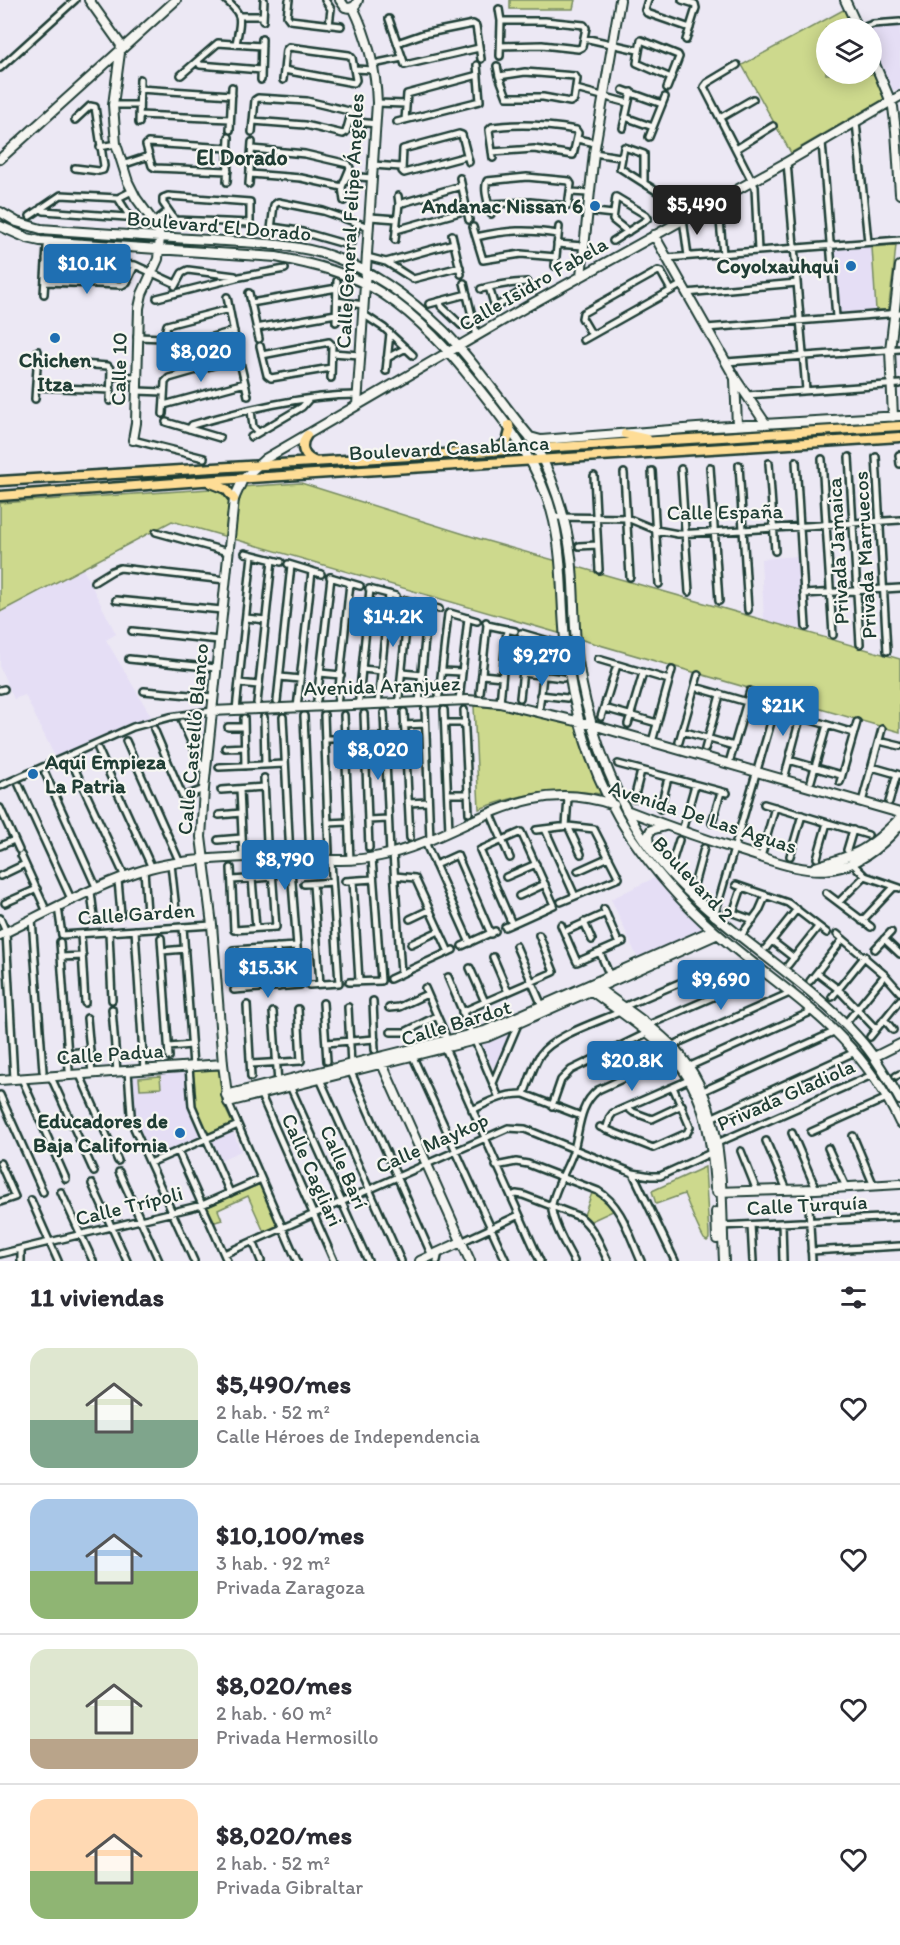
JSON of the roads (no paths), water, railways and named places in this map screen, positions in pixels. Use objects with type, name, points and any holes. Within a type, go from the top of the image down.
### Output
[{"type":"main road","points":[[492,451],[503,447],[507,442],[509,425]]},
{"type":"main road","name":"Boulevard Casablanca","points":[[0,481],[900,426]]},
{"type":"main road","points":[[307,435],[303,449],[308,458],[317,462]]},
{"type":"main road","points":[[625,435],[659,441]]},
{"type":"main road","name":"Boulevard Casablanca","points":[[0,496],[900,437]]},
{"type":"main road","points":[[202,481],[226,489],[234,499]]},
{"type":"street","points":[[0,68],[75,0]]},
{"type":"street","points":[[89,0],[117,37],[121,49]]},
{"type":"street","points":[[0,159],[176,0]]},
{"type":"street","points":[[227,0],[240,16],[236,44]]},
{"type":"street","points":[[240,16],[263,18],[264,0]]},
{"type":"street","points":[[289,0],[287,16],[290,20],[341,26]]},
{"type":"street","points":[[325,0],[331,9],[329,25]]},
{"type":"street","points":[[581,276],[588,193],[602,96],[620,0]]},
{"type":"street","points":[[648,0],[645,10],[647,13],[690,28]]},
{"type":"street","points":[[682,0],[696,6],[686,40]]},
{"type":"street","points":[[845,0],[855,18]]},
{"type":"street","points":[[331,9],[340,1],[347,8],[356,3]]},
{"type":"street","name":"Calle General Felipe Ángeles","points":[[356,3],[374,67],[377,103],[357,405]]},
{"type":"street","points":[[499,9],[500,56]]},
{"type":"street","points":[[389,19],[402,58],[407,65],[479,48]]},
{"type":"street","points":[[501,21],[545,21],[584,25],[586,28],[582,47],[578,49],[542,45],[501,46]]},
{"type":"street","points":[[882,23],[900,22]]},
{"type":"street","points":[[397,42],[423,34],[473,24],[476,26],[481,99],[479,102],[397,122]]},
{"type":"street","points":[[584,38],[638,50]]},
{"type":"street","points":[[261,80],[262,39]]},
{"type":"street","points":[[667,88],[671,78],[679,57],[677,54],[643,40],[640,42],[636,62],[638,65],[671,78]]},
{"type":"street","points":[[181,75],[218,43],[262,46]]},
{"type":"street","points":[[283,80],[284,70],[286,50],[289,47],[349,55],[356,80],[354,83],[284,70]]},
{"type":"street","name":"Calle 10","points":[[121,49],[113,105],[116,144],[132,191],[154,222],[160,237],[158,259],[139,302],[137,391],[133,440]]},
{"type":"street","points":[[354,69],[374,67],[402,58]]},
{"type":"street","points":[[198,61],[200,66],[261,70]]},
{"type":"street","points":[[737,64],[704,87],[753,181],[756,192],[758,251]]},
{"type":"street","points":[[497,66],[498,76],[507,97],[543,97],[570,102],[574,100],[577,80],[575,76],[525,72],[498,76]]},
{"type":"street","points":[[405,120],[406,96],[409,93],[478,75]]},
{"type":"street","points":[[139,123],[140,79]]},
{"type":"street","points":[[882,80],[891,100],[898,131],[900,194]]},
{"type":"street","points":[[227,182],[232,87]]},
{"type":"street","points":[[140,89],[232,95]]},
{"type":"street","points":[[576,89],[628,103]]},
{"type":"street","points":[[623,90],[662,104]]},
{"type":"street","points":[[623,128],[631,92]]},
{"type":"street","name":"Calle Isidro Fabela","points":[[257,466],[526,307],[788,162],[900,96]]},
{"type":"street","points":[[649,137],[665,97]]},
{"type":"street","points":[[252,132],[253,121],[255,100],[258,98],[297,100],[327,105],[349,111],[351,114],[346,132],[343,134],[305,126],[253,121]]},
{"type":"street","points":[[720,118],[753,99]]},
{"type":"street","points":[[377,103],[405,104]]},
{"type":"street","points":[[113,105],[139,105]]},
{"type":"street","points":[[75,120],[90,106],[95,107],[104,165],[103,170],[99,171],[75,168]]},
{"type":"street","points":[[139,115],[230,119]]},
{"type":"street","points":[[625,117],[653,128]]},
{"type":"street","points":[[349,121],[376,124]]},
{"type":"street","points":[[856,122],[867,242]]},
{"type":"street","points":[[527,124],[558,127],[576,130],[577,139],[573,155],[534,150],[493,155],[489,130],[492,127],[527,124]]},
{"type":"street","points":[[736,149],[773,126]]},
{"type":"street","points":[[462,135],[468,159],[404,173],[401,167],[403,149],[462,135]]},
{"type":"street","points":[[577,139],[596,142]]},
{"type":"street","points":[[249,184],[252,142]]},
{"type":"street","points":[[822,142],[836,317]]},
{"type":"street","points":[[228,171],[155,168],[152,166],[146,145],[148,143],[229,148]]},
{"type":"street","points":[[100,147],[116,144]]},
{"type":"street","points":[[644,182],[644,154],[625,146],[622,148],[619,166],[661,194]]},
{"type":"street","points":[[252,149],[305,154],[348,164],[350,168],[342,187],[344,201]]},
{"type":"street","points":[[594,153],[620,157]]},
{"type":"street","points":[[122,165],[149,156]]},
{"type":"street","points":[[788,162],[806,390]]},
{"type":"street","points":[[373,165],[401,167]]},
{"type":"street","points":[[250,174],[301,178],[342,187]]},
{"type":"street","points":[[347,176],[372,178]]},
{"type":"street","points":[[489,204],[530,202],[566,207],[569,205],[571,184],[537,177],[502,178],[485,182],[489,204],[491,214]]},
{"type":"street","points":[[460,178],[469,220]]},
{"type":"street","points":[[399,204],[461,186]]},
{"type":"street","points":[[30,216],[61,195],[118,198],[132,191]]},
{"type":"street","points":[[571,192],[588,193]]},
{"type":"street","points":[[395,240],[398,196]]},
{"type":"street","points":[[613,241],[628,232],[646,220],[648,216],[618,196],[613,214],[615,222],[628,232]]},
{"type":"street","points":[[165,197],[251,203],[249,224],[177,220],[168,211],[163,203],[165,197]]},
{"type":"street","points":[[41,208],[44,211],[126,217],[128,214],[118,198]]},
{"type":"street","points":[[270,237],[274,205],[278,202],[322,211],[369,227]]},
{"type":"street","points":[[396,230],[467,210]]},
{"type":"street","points":[[719,210],[723,254]]},
{"type":"street","points":[[154,222],[168,211]]},
{"type":"street","points":[[586,211],[613,214]]},
{"type":"street","name":"Boulevard El Dorado","points":[[0,212],[17,222],[41,229],[288,247],[330,256],[366,272],[404,297],[459,347],[530,437],[543,461]]},
{"type":"street","points":[[370,217],[397,219]]},
{"type":"street","points":[[683,219],[688,256]]},
{"type":"street","points":[[272,227],[299,231],[348,245],[351,243],[358,224]]},
{"type":"street","name":"Boulevard El Dorado","points":[[0,226],[27,238],[40,240],[276,257],[326,269],[365,284],[384,294],[450,352],[509,425],[531,461]]},
{"type":"street","points":[[555,266],[559,226]]},
{"type":"street","points":[[473,227],[482,258],[485,260],[520,254],[556,257]]},
{"type":"street","points":[[476,237],[515,230],[558,234]]},
{"type":"street","points":[[367,257],[386,262],[413,279],[460,270],[452,235]]},
{"type":"street","points":[[654,236],[735,378],[766,424]]},
{"type":"street","points":[[666,258],[900,240]]},
{"type":"street","points":[[386,262],[454,243]]},
{"type":"street","points":[[557,244],[583,246]]},
{"type":"street","points":[[44,294],[47,247]]},
{"type":"street","points":[[46,259],[135,265],[176,284]]},
{"type":"street","points":[[45,282],[122,285],[127,282],[135,265]]},
{"type":"street","points":[[157,298],[240,277],[285,269]]},
{"type":"street","points":[[172,293],[182,273],[188,270],[240,277]]},
{"type":"street","points":[[592,335],[582,318],[583,313],[660,271],[671,290]]},
{"type":"street","points":[[530,437],[541,440],[737,425],[896,417],[891,385],[890,350],[897,313],[900,272]]},
{"type":"street","points":[[481,289],[489,287],[512,283],[529,282],[529,288],[495,305],[489,287]]},
{"type":"street","points":[[464,283],[477,336]]},
{"type":"street","points":[[686,293],[797,283]]},
{"type":"street","points":[[251,303],[337,285],[336,322]]},
{"type":"street","points":[[583,340],[681,285]]},
{"type":"street","points":[[249,293],[259,339]]},
{"type":"street","points":[[429,304],[467,294]]},
{"type":"street","points":[[519,294],[526,307]]},
{"type":"street","points":[[227,297],[236,343]]},
{"type":"street","points":[[337,301],[363,305]]},
{"type":"street","points":[[440,302],[441,306],[461,325],[472,318]]},
{"type":"street","points":[[163,360],[164,338],[166,328],[170,323],[229,309]]},
{"type":"street","points":[[706,328],[897,313]]},
{"type":"street","points":[[256,328],[336,314]]},
{"type":"street","points":[[363,314],[379,323],[413,355]]},
{"type":"street","points":[[163,350],[234,332]]},
{"type":"street","points":[[386,371],[390,333]]},
{"type":"street","points":[[137,337],[164,338]]},
{"type":"street","points":[[262,355],[329,342],[332,345],[331,378]]},
{"type":"street","points":[[260,346],[267,375],[271,378],[331,368]]},
{"type":"street","points":[[387,358],[406,348]]},
{"type":"street","points":[[726,362],[900,349]]},
{"type":"street","points":[[35,399],[38,351]]},
{"type":"street","points":[[332,353],[360,355]]},
{"type":"street","points":[[163,414],[165,382],[169,378],[235,359],[240,362],[248,396]]},
{"type":"street","points":[[38,361],[108,366],[111,370],[110,400]]},
{"type":"street","points":[[111,376],[137,377]]},
{"type":"street","points":[[735,378],[737,425]]},
{"type":"street","points":[[164,405],[245,383]]},
{"type":"street","points":[[747,395],[900,384]]},
{"type":"street","points":[[36,387],[111,390]]},
{"type":"street","points":[[137,391],[164,392]]},
{"type":"street","points":[[189,429],[192,425],[251,410],[326,396],[358,395]]},
{"type":"street","points":[[252,436],[302,406],[309,399]]},
{"type":"street","points":[[251,410],[253,427],[258,432]]},
{"type":"street","points":[[209,420],[212,436]]},
{"type":"street","points":[[166,423],[220,438]]},
{"type":"street","points":[[133,440],[204,459]]},
{"type":"street","points":[[899,455],[900,464]]},
{"type":"street","name":"Privada Jamaica","points":[[849,457],[860,644]]},
{"type":"street","name":"Privada Marruecos","points":[[876,457],[887,651]]},
{"type":"street","points":[[822,459],[833,635]]},
{"type":"street","name":"Boulevard 2","points":[[531,461],[553,517],[561,561],[568,670],[580,723],[611,804],[632,839],[684,903],[715,932],[792,992],[836,1031],[872,1075],[900,1123]]},
{"type":"street","name":"Boulevard 2","points":[[543,461],[563,516],[571,556],[578,663],[593,725],[611,777],[627,810],[649,846],[691,896],[714,917],[823,1003],[845,1024],[874,1057],[900,1100]]},
{"type":"street","points":[[796,461],[806,627]]},
{"type":"street","points":[[769,463],[775,551]]},
{"type":"street","points":[[739,465],[748,610]]},
{"type":"street","name":"Calle Castelló Blanco","points":[[257,466],[243,479],[234,499],[205,774],[201,837],[212,925],[227,1098],[297,1261]]},
{"type":"street","points":[[710,467],[719,601]]},
{"type":"street","points":[[681,469],[690,592]]},
{"type":"street","points":[[652,471],[659,584]]},
{"type":"street","points":[[624,473],[630,577]]},
{"type":"street","points":[[594,476],[599,570]]},
{"type":"street","name":"Calle España","points":[[553,517],[627,518],[672,534],[900,520]]},
{"type":"street","points":[[156,532],[228,552]]},
{"type":"street","points":[[579,546],[597,544]]},
{"type":"street","points":[[245,553],[281,562]]},
{"type":"street","points":[[236,710],[252,555]]},
{"type":"street","points":[[256,703],[272,560]]},
{"type":"street","points":[[277,701],[290,565],[321,574]]},
{"type":"street","points":[[94,582],[120,568],[225,580]]},
{"type":"street","points":[[297,708],[312,571]]},
{"type":"street","points":[[317,700],[330,577],[360,586]]},
{"type":"street","points":[[337,706],[350,583]]},
{"type":"street","points":[[804,594],[900,588]]},
{"type":"street","points":[[359,699],[369,589],[393,595],[378,704]]},
{"type":"street","points":[[116,600],[222,610]]},
{"type":"street","points":[[399,697],[407,601],[439,609]]},
{"type":"street","points":[[428,607],[422,675],[428,801],[427,841],[435,865],[470,943]]},
{"type":"street","points":[[439,695],[448,614],[477,621]]},
{"type":"street","points":[[246,618],[266,620]]},
{"type":"street","points":[[459,701],[468,618]]},
{"type":"street","points":[[480,693],[486,623],[559,644]]},
{"type":"street","points":[[500,703],[507,629]]},
{"type":"street","points":[[132,631],[219,640]]},
{"type":"street","points":[[520,698],[523,673],[521,633]]},
{"type":"street","points":[[539,711],[547,641]]},
{"type":"street","points":[[129,659],[216,668]]},
{"type":"street","points":[[598,659],[669,680]]},
{"type":"street","points":[[601,717],[617,665]]},
{"type":"street","points":[[362,669],[382,671]]},
{"type":"street","points":[[442,670],[462,672]]},
{"type":"street","points":[[652,742],[672,670]]},
{"type":"street","points":[[320,673],[340,675]]},
{"type":"street","points":[[402,673],[422,675]]},
{"type":"street","points":[[523,673],[563,678]]},
{"type":"street","points":[[628,724],[643,673]]},
{"type":"street","points":[[482,675],[502,677]]},
{"type":"street","points":[[679,742],[698,675]]},
{"type":"street","points":[[280,677],[300,679]]},
{"type":"street","points":[[239,683],[258,685]]},
{"type":"street","points":[[695,687],[747,702]]},
{"type":"street","points":[[144,691],[213,697]]},
{"type":"street","points":[[729,763],[750,691]]},
{"type":"street","points":[[540,695],[567,698]]},
{"type":"street","points":[[705,749],[720,695]]},
{"type":"street","name":"Avenida Aranjuez","points":[[212,711],[378,704],[422,706],[459,701],[500,703],[593,725],[900,813]]},
{"type":"street","points":[[714,917],[777,702]]},
{"type":"street","points":[[784,779],[803,707]]},
{"type":"street","points":[[604,708],[657,723]]},
{"type":"street","points":[[444,710],[449,831]]},
{"type":"street","points":[[464,710],[469,813]]},
{"type":"street","points":[[0,786],[133,727],[170,717],[212,711]]},
{"type":"street","points":[[404,712],[410,838]]},
{"type":"street","points":[[384,713],[388,819],[395,876],[401,974]]},
{"type":"street","points":[[364,714],[369,848]]},
{"type":"street","points":[[309,985],[339,983],[328,823],[324,715]]},
{"type":"street","points":[[344,715],[350,860]]},
{"type":"street","points":[[304,716],[310,860]]},
{"type":"street","points":[[264,717],[266,765]]},
{"type":"street","points":[[234,990],[300,985],[290,857],[283,717]]},
{"type":"street","points":[[801,717],[854,733]]},
{"type":"street","points":[[244,718],[245,766]]},
{"type":"street","points":[[182,722],[205,774]]},
{"type":"street","points":[[840,782],[857,722]]},
{"type":"street","points":[[445,723],[465,723]]},
{"type":"street","points":[[404,725],[425,724]]},
{"type":"street","points":[[812,780],[827,725]]},
{"type":"street","points":[[228,727],[244,727]]},
{"type":"street","points":[[154,729],[183,797],[204,789]]},
{"type":"street","points":[[862,802],[882,729]]},
{"type":"street","points":[[682,731],[734,746]]},
{"type":"street","points":[[364,737],[385,737]]},
{"type":"street","points":[[325,739],[345,739]]},
{"type":"street","points":[[126,741],[180,863]]},
{"type":"street","points":[[879,741],[900,746]]},
{"type":"street","points":[[225,748],[244,747]]},
{"type":"street","points":[[98,749],[148,869],[147,912]]},
{"type":"street","points":[[789,760],[841,775]]},
{"type":"street","points":[[71,761],[121,878],[121,914]]},
{"type":"street","points":[[219,767],[285,764]]},
{"type":"street","points":[[618,764],[724,792],[712,823]]},
{"type":"street","points":[[872,767],[898,774],[889,802]]},
{"type":"street","points":[[634,799],[641,771]]},
{"type":"street","points":[[45,773],[94,891],[94,916]]},
{"type":"street","points":[[264,778],[267,842]]},
{"type":"street","points":[[660,809],[668,778]]},
{"type":"street","points":[[19,785],[72,901]]},
{"type":"street","points":[[669,872],[695,785]]},
{"type":"street","points":[[221,790],[264,787]]},
{"type":"street","points":[[240,789],[243,857]]},
{"type":"street","points":[[448,794],[468,794]]},
{"type":"street","points":[[568,798],[567,826],[581,854]]},
{"type":"street","name":"Avenida De Las Aguas","points":[[3,934],[121,878],[148,869],[171,864],[243,857],[271,856],[310,860],[330,857],[350,860],[372,858],[392,854],[427,841],[490,812],[531,800],[568,798],[611,804],[667,826],[680,835],[787,865],[824,870],[852,862],[883,843],[900,825]]},
{"type":"street","points":[[408,803],[428,801]]},
{"type":"street","points":[[764,804],[868,835]]},
{"type":"street","points":[[761,857],[775,807]]},
{"type":"street","points":[[0,808],[47,912]]},
{"type":"street","points":[[490,812],[510,858]]},
{"type":"street","points":[[219,815],[241,813]]},
{"type":"street","points":[[790,856],[801,815]]},
{"type":"street","name":"Avenida De Las Aguas","points":[[810,868],[845,859],[863,850],[877,841],[900,818]]},
{"type":"street","points":[[368,820],[388,819]]},
{"type":"street","points":[[328,823],[348,822]]},
{"type":"street","points":[[817,858],[828,823]]},
{"type":"street","points":[[536,830],[567,826],[594,829],[618,878],[561,903]]},
{"type":"street","points":[[649,846],[648,836],[651,830],[667,826]]},
{"type":"street","points":[[545,829],[575,896]]},
{"type":"street","points":[[847,850],[853,830]]},
{"type":"street","points":[[505,927],[512,924],[554,905],[521,832],[480,850],[512,924]]},
{"type":"street","points":[[218,840],[242,838]]},
{"type":"street","points":[[0,846],[15,840]]},
{"type":"street","points":[[691,896],[704,849]]},
{"type":"street","points":[[435,865],[457,855],[493,933],[462,946]]},
{"type":"street","points":[[231,868],[234,930],[276,927],[271,856]]},
{"type":"street","points":[[578,871],[609,857]]},
{"type":"street","points":[[349,982],[381,981],[372,858]]},
{"type":"street","points":[[852,862],[865,876],[897,888],[862,921]]},
{"type":"street","points":[[0,876],[25,864]]},
{"type":"street","points":[[171,864],[176,910]]},
{"type":"street","points":[[506,877],[536,864]]},
{"type":"street","points":[[390,979],[451,951],[439,931],[415,878],[395,876]]},
{"type":"street","points":[[839,902],[865,876]]},
{"type":"street","points":[[232,880],[272,877]]},
{"type":"street","points":[[252,878],[256,928]]},
{"type":"street","points":[[345,881],[373,879]]},
{"type":"street","points":[[353,881],[359,981]]},
{"type":"street","points":[[304,884],[332,882]]},
{"type":"street","points":[[314,884],[320,984]]},
{"type":"street","points":[[519,896],[545,884]]},
{"type":"street","points":[[753,920],[731,912],[739,886],[788,903],[827,933]]},
{"type":"street","points":[[5,903],[37,889]]},
{"type":"street","points":[[826,892],[871,927]]},
{"type":"street","points":[[740,937],[759,911],[766,895]]},
{"type":"street","name":"Calle Garden","points":[[58,907],[62,935],[212,925]]},
{"type":"street","points":[[766,948],[796,909]]},
{"type":"street","points":[[410,919],[429,910]]},
{"type":"street","points":[[561,925],[577,963],[621,943],[605,911],[564,932]]},
{"type":"street","points":[[0,918],[18,1079],[66,1179]]},
{"type":"street","points":[[32,919],[43,1071]]},
{"type":"street","points":[[584,922],[592,940]]},
{"type":"street","points":[[183,927],[191,1045],[192,1106],[230,1193]]},
{"type":"street","points":[[788,965],[818,927]]},
{"type":"street","points":[[135,930],[144,1070]]},
{"type":"street","points":[[411,944],[439,931]]},
{"type":"street","points":[[109,932],[112,1000]]},
{"type":"street","name":"Calle Bardot","points":[[592,987],[610,976],[715,932]]},
{"type":"street","name":"Calle Bardot","points":[[474,1038],[715,932]]},
{"type":"street","points":[[874,949],[891,932]]},
{"type":"street","points":[[81,934],[85,1003]]},
{"type":"street","points":[[837,934],[865,956],[900,992]]},
{"type":"street","points":[[462,1012],[554,972],[539,935]]},
{"type":"street","points":[[161,938],[169,1057]]},
{"type":"street","points":[[810,981],[843,939]]},
{"type":"street","points":[[884,939],[900,954]]},
{"type":"street","points":[[772,941],[794,958]]},
{"type":"street","points":[[60,942],[69,1070]]},
{"type":"street","points":[[233,950],[297,946]]},
{"type":"street","points":[[516,946],[543,1009]]},
{"type":"street","points":[[277,947],[279,987]]},
{"type":"street","points":[[162,951],[185,949]]},
{"type":"street","points":[[600,953],[610,976]]},
{"type":"street","points":[[61,957],[83,956]]},
{"type":"street","points":[[832,997],[865,956]]},
{"type":"street","points":[[494,957],[508,992]]},
{"type":"street","points":[[236,971],[278,968]]},
{"type":"street","points":[[470,968],[485,1002]]},
{"type":"street","points":[[524,1094],[538,1057],[546,1047],[707,971]]},
{"type":"street","points":[[816,973],[838,989],[876,1029]]},
{"type":"street","points":[[845,1024],[885,975]]},
{"type":"street","points":[[448,978],[499,1098]]},
{"type":"street","points":[[592,987],[671,1046],[688,1067],[715,1147]]},
{"type":"street","points":[[552,1106],[561,1080],[571,1070],[649,1030],[654,1023],[734,988]]},
{"type":"street","points":[[389,1008],[399,1007],[426,991],[484,1139],[540,1261]]},
{"type":"street","points":[[671,1046],[792,992]]},
{"type":"street","points":[[870,1037],[900,1000]]},
{"type":"street","points":[[373,1001],[375,1039],[379,1057],[470,1261]]},
{"type":"street","points":[[323,1003],[327,1061]]},
{"type":"street","points":[[247,1005],[251,1077]]},
{"type":"street","points":[[348,1006],[351,1068],[398,1177],[436,1256]]},
{"type":"street","points":[[112,1008],[117,1072]]},
{"type":"street","points":[[251,1064],[301,1061],[298,1009]]},
{"type":"street","name":"Calle Bardot","points":[[227,1098],[278,1083],[320,1079],[379,1057],[474,1038],[518,1024],[543,1009]]},
{"type":"street","points":[[688,1067],[814,1011]]},
{"type":"street","points":[[273,1012],[278,1083]]},
{"type":"street","points":[[392,1032],[405,1032],[437,1016]]},
{"type":"street","points":[[87,1018],[92,1074]]},
{"type":"street","points":[[884,1018],[893,1030]]},
{"type":"street","points":[[493,1083],[518,1024]]},
{"type":"street","points":[[649,1030],[703,1091],[712,1117],[718,1192],[720,1260]]},
{"type":"street","points":[[703,1091],[836,1031]]},
{"type":"street","points":[[326,1043],[375,1039]]},
{"type":"street","points":[[874,1057],[900,1044]]},
{"type":"street","points":[[169,1047],[191,1045]]},
{"type":"street","name":"Calle Bardot","points":[[379,1057],[412,1057],[446,1045]]},
{"type":"street","points":[[68,1053],[90,1051]]},
{"type":"street","points":[[712,1117],[855,1052]]},
{"type":"street","points":[[574,1261],[553,1217],[551,1206],[574,1147],[580,1116],[591,1096],[598,1090],[673,1056]]},
{"type":"street","points":[[412,1057],[506,1261]]},
{"type":"street","name":"Calle Padua","points":[[0,1080],[223,1064]]},
{"type":"street","name":"Calle Bardot","points":[[227,1098],[290,1086],[351,1068]]},
{"type":"street","points":[[128,1071],[132,1120],[194,1261]]},
{"type":"street","points":[[80,1075],[118,1161]]},
{"type":"street","name":"Privada Gladiola","points":[[633,1173],[660,1176],[715,1147],[872,1075]]},
{"type":"street","points":[[51,1077],[94,1172]]},
{"type":"street","points":[[674,1086],[690,1131],[653,1148],[603,1128],[613,1113],[692,1078]]},
{"type":"street","points":[[320,1079],[401,1261]]},
{"type":"street","name":"Calle Barí","points":[[290,1086],[368,1261]]},
{"type":"street","name":"Calle Cagliari","points":[[260,1093],[334,1261]]},
{"type":"street","points":[[472,1110],[499,1098],[524,1094],[580,1116]]},
{"type":"street","points":[[0,1095],[43,1192]]},
{"type":"street","points":[[812,1132],[887,1098]]},
{"type":"street","points":[[627,1107],[633,1112],[652,1119],[682,1105]]},
{"type":"street","points":[[150,1163],[238,1125]]},
{"type":"street","name":"Calle Maykop","points":[[224,1254],[508,1128],[516,1127],[574,1147],[633,1173]]},
{"type":"street","points":[[792,1133],[812,1189],[810,1221],[812,1261]]},
{"type":"street","points":[[853,1136],[874,1186]]},
{"type":"street","points":[[766,1141],[787,1190]]},
{"type":"street","points":[[828,1148],[846,1187]]},
{"type":"street","points":[[178,1151],[227,1261]]},
{"type":"street","points":[[741,1151],[758,1191]]},
{"type":"street","points":[[496,1167],[516,1162],[528,1164],[598,1191],[613,1202],[641,1261]]},
{"type":"street","points":[[0,1163],[15,1197],[0,1202]]},
{"type":"street","points":[[119,1172],[159,1261]]},
{"type":"street","points":[[633,1173],[675,1261]]},
{"type":"street","name":"Calle Trípoli","points":[[2,1254],[202,1205],[261,1179]]},
{"type":"street","points":[[92,1184],[126,1261]]},
{"type":"street","points":[[718,1192],[900,1184]]},
{"type":"street","points":[[61,1192],[93,1261]]},
{"type":"street","points":[[511,1196],[523,1195],[580,1217],[595,1234],[608,1261]]},
{"type":"street","points":[[31,1200],[58,1261]]},
{"type":"street","points":[[420,1261],[436,1256],[519,1215]]},
{"type":"street","name":"Calle Turquía","points":[[719,1226],[900,1217]]},
{"type":"street","points":[[782,1223],[783,1261]]},
{"type":"street","points":[[751,1225],[753,1261]]},
{"type":"street","points":[[253,1241],[261,1261]]},
{"type":"street","points":[[811,1251],[900,1246]]},
{"type":"street","points":[[21,1249],[21,1261]]},
{"type":"street","points":[[2,1254],[4,1261]]},
{"type":"place","name":"Andanac Nissan 6","points":[[595,206]]},
{"type":"place","name":"Coyolxauhqui","points":[[851,266]]},
{"type":"place","name":"Chichen Itza","points":[[55,338]]},
{"type":"place","name":"Aqui Empieza La Patria","points":[[33,774]]},
{"type":"place","name":"Educadores de Baja California","points":[[180,1133]]},
{"type":"district","name":"El Dorado","points":[[242,157]]}]
